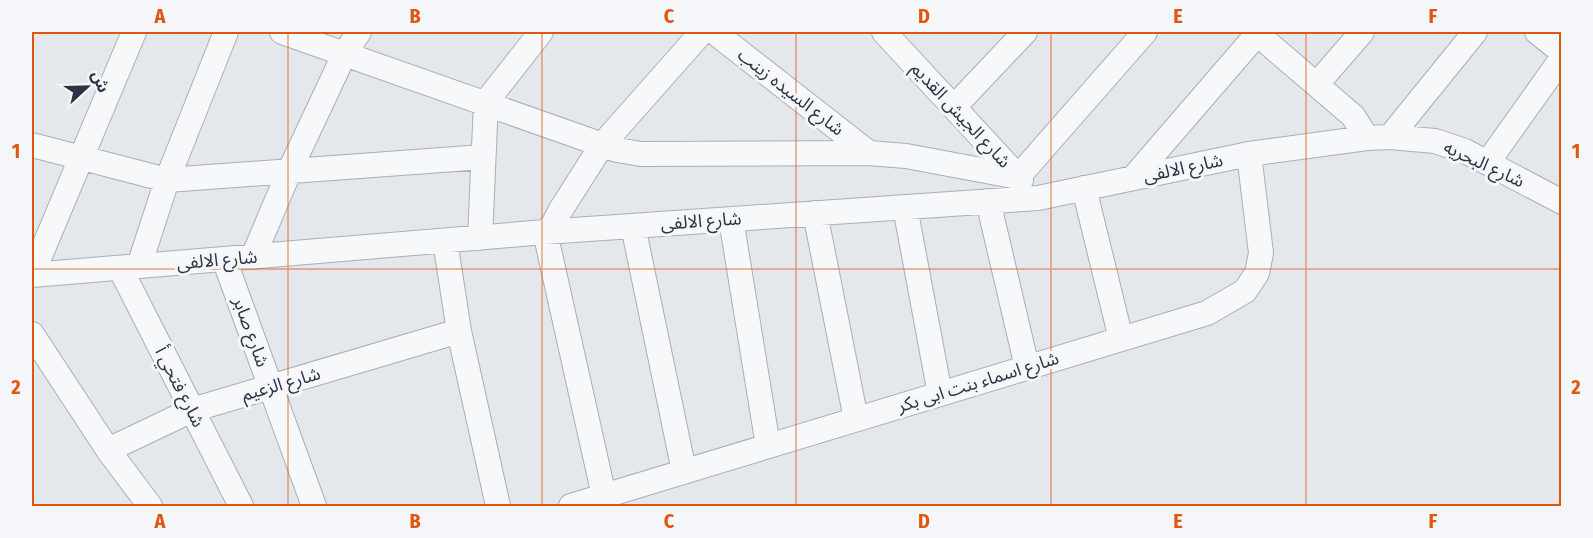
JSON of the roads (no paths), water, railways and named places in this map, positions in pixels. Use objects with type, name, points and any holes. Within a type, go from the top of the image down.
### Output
[{"type":"street","points":[[32,275],[134,32]]},
{"type":"street","points":[[129,267],[167,180],[226,32]]},
{"type":"street","points":[[282,32],[486,102],[602,145],[641,154],[869,153],[906,156],[1018,177],[1145,32]]},
{"type":"street","points":[[253,256],[289,172],[344,55],[359,32]]},
{"type":"street","points":[[480,238],[486,102],[541,32]]},
{"type":"street","points":[[604,496],[545,232],[553,225],[602,145],[702,32]]},
{"type":"street","name":"شارع السيده زينب","points":[[714,32],[869,153]]},
{"type":"street","points":[[954,107],[1025,32]]},
{"type":"street","points":[[1133,178],[1257,32],[1378,137],[1475,32]]},
{"type":"street","points":[[1317,84],[1362,32]]},
{"type":"street","points":[[1537,32],[1562,52]]},
{"type":"street","name":"شارع الجيش القديم","points":[[887,33],[1038,198]]},
{"type":"street","points":[[1488,162],[1562,58]]},
{"type":"street","name":"شارع الالفى","points":[[32,275],[545,232],[1038,198],[1249,154],[1378,137]]},
{"type":"street","name":"شارع البحريه","points":[[1378,137],[1435,141],[1465,151],[1562,202]]},
{"type":"street","points":[[32,145],[167,180],[483,157]]},
{"type":"street","name":"شارع اسماء بنت ابى بكر","points":[[571,507],[1207,313],[1245,291],[1257,273],[1261,253],[1249,154]]},
{"type":"street","points":[[1084,189],[1121,339]]},
{"type":"street","points":[[988,201],[1027,367]]},
{"type":"street","points":[[905,207],[940,394]]},
{"type":"street","points":[[815,213],[856,419]]},
{"type":"street","points":[[731,219],[768,446]]},
{"type":"street","points":[[633,226],[684,471]]},
{"type":"street","points":[[445,241],[459,331],[498,507]]},
{"type":"street","name":"شارع صابر","points":[[224,259],[314,507]]},
{"type":"street","name":"شارع فتحي أ","points":[[129,267],[192,410],[241,507]]},
{"type":"street","name":"شارع الزعيم","points":[[108,450],[192,410],[459,331]]},
{"type":"street","points":[[32,334],[108,450],[150,507]]}]
